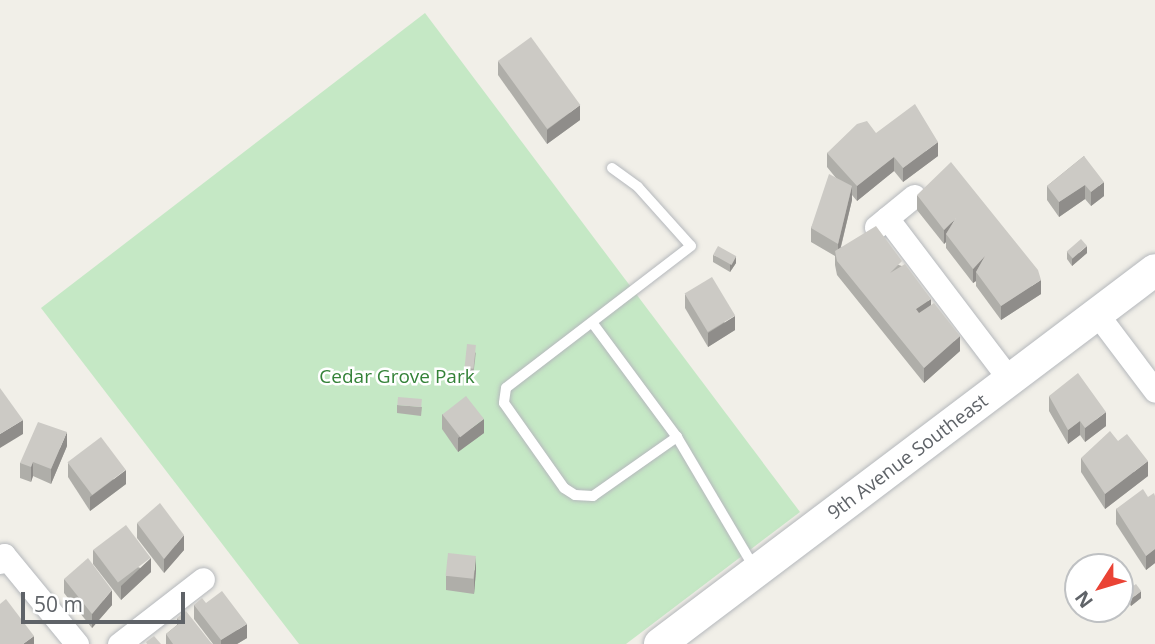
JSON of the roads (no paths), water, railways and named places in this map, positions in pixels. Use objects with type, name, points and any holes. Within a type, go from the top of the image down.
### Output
[{"type":"main road","name":"9th Avenue Southeast","points":[[660,644],[1155,270]]},
{"type":"street","points":[[857,242],[914,196]]},
{"type":"street","points":[[887,218],[1010,380]]},
{"type":"street","points":[[1097,314],[1155,391]]},
{"type":"street","points":[[2,557],[77,644]]},
{"type":"street","points":[[119,644],[203,579]]},
{"type":"lane","points":[[612,168],[638,187],[691,246],[505,396],[513,419],[564,488],[593,496],[677,437]]},
{"type":"lane","points":[[594,325],[677,437],[756,571]]},
{"type":"park label","name":"Cedar Grove Park","points":[[397,377]]}]
